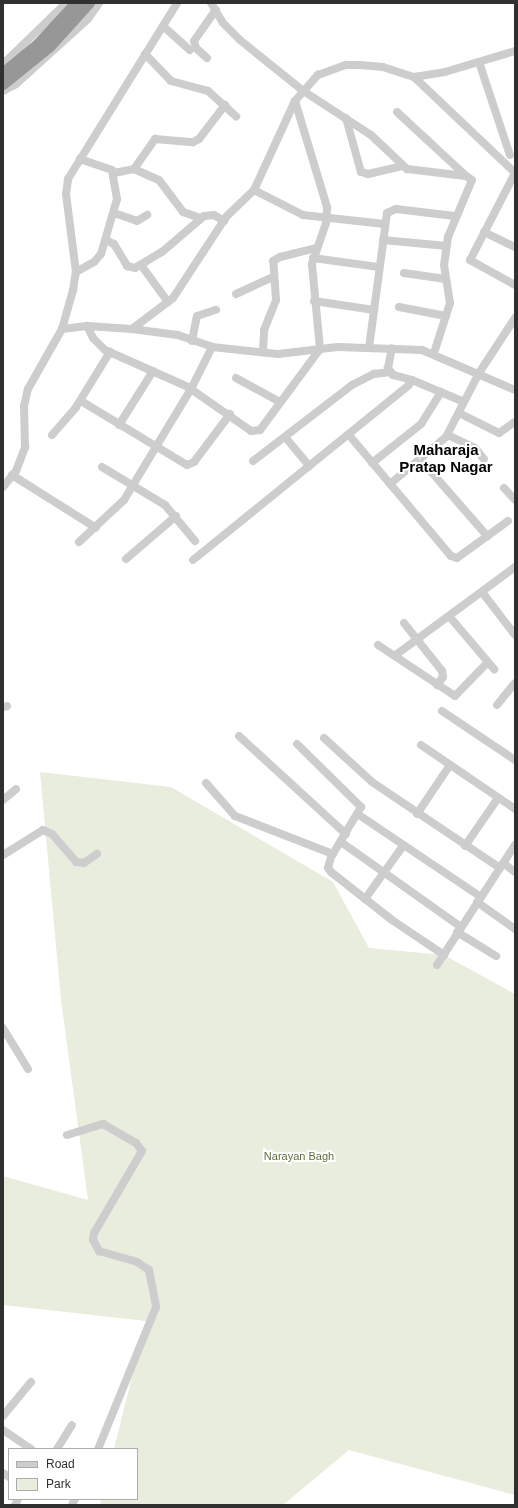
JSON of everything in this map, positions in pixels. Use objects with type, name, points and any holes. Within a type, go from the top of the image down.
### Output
[{"type":"highway","points":[[3,74],[38,45],[77,3]]},
{"type":"highway","points":[[3,84],[50,46],[89,3]]},
{"type":"street","points":[[3,64],[66,3]]},
{"type":"street","points":[[3,91],[16,84],[88,19],[99,3]]},
{"type":"street","points":[[96,528],[6,481],[25,448],[24,406],[28,389],[62,329],[76,272],[66,186],[80,159],[177,3]]},
{"type":"street","points":[[208,58],[196,48],[194,41],[213,7],[231,31],[302,90],[376,139],[403,166],[411,170],[466,176]]},
{"type":"street","points":[[163,26],[190,50]]},
{"type":"street","points":[[414,77],[445,72],[515,51]]},
{"type":"street","points":[[145,54],[171,81],[208,91],[236,116]]},
{"type":"street","points":[[479,62],[510,155]]},
{"type":"street","points":[[132,329],[168,302],[179,291],[224,221],[254,190],[295,101],[302,90],[318,75],[346,65],[383,67],[414,77],[515,173],[484,232],[471,263],[515,285]]},
{"type":"street","points":[[87,326],[99,346],[191,389],[257,432],[320,349],[314,301],[313,258],[327,217],[328,207],[295,101]]},
{"type":"street","points":[[134,169],[155,139],[193,142],[199,139],[225,105]]},
{"type":"street","points":[[397,112],[472,183],[455,216],[447,246],[444,265],[450,302],[434,353]]},
{"type":"street","points":[[346,118],[361,172],[368,174],[403,166]]},
{"type":"street","points":[[80,159],[114,173],[134,169],[163,183],[183,212],[200,218]]},
{"type":"street","points":[[76,272],[97,258],[106,240],[114,213],[117,194],[114,173]]},
{"type":"street","points":[[254,190],[297,213],[385,224]]},
{"type":"street","points":[[369,348],[382,240],[387,213],[396,209],[455,216]]},
{"type":"street","points":[[114,213],[137,221],[147,215]]},
{"type":"street","points":[[106,240],[114,244],[129,268],[141,265],[162,252],[200,218],[214,215],[224,221]]},
{"type":"street","points":[[484,232],[515,246]]},
{"type":"street","points":[[382,240],[447,246]]},
{"type":"street","points":[[263,352],[264,330],[276,300],[272,265],[276,259],[317,248]]},
{"type":"street","points":[[313,258],[379,267]]},
{"type":"street","points":[[141,265],[168,302]]},
{"type":"street","points":[[404,273],[446,279]]},
{"type":"street","points":[[236,294],[273,277]]},
{"type":"street","points":[[314,301],[374,310]]},
{"type":"street","points":[[399,307],[446,316]]},
{"type":"street","points":[[192,340],[197,316],[216,310]]},
{"type":"street","points":[[390,484],[421,460],[448,435],[479,373],[514,321]]},
{"type":"street","points":[[62,329],[87,326],[132,329],[178,335],[212,347],[263,352],[320,349],[392,348],[434,353],[515,390]]},
{"type":"street","points":[[79,542],[117,509],[156,449],[191,389],[212,347]]},
{"type":"street","points":[[391,372],[388,363],[392,348]]},
{"type":"street","points":[[52,435],[81,401],[110,352]]},
{"type":"street","points":[[119,425],[153,371]]},
{"type":"street","points":[[253,461],[352,385],[374,374],[391,372],[464,402]]},
{"type":"street","points":[[236,378],[280,402]]},
{"type":"street","points":[[193,560],[348,435],[412,380]]},
{"type":"street","points":[[372,463],[421,424],[441,392]]},
{"type":"street","points":[[81,401],[156,449],[191,465],[230,414]]},
{"type":"street","points":[[459,413],[496,432],[511,431],[515,422]]},
{"type":"street","points":[[348,435],[454,558],[508,521]]},
{"type":"street","points":[[448,435],[475,448],[484,459]]},
{"type":"street","points":[[285,437],[309,466]]},
{"type":"street","points":[[421,460],[488,536]]},
{"type":"street","points":[[102,467],[134,484],[165,505],[196,540]]},
{"type":"street","points":[[504,488],[515,500]]},
{"type":"street","points":[[126,559],[176,516]]},
{"type":"street","points":[[397,654],[515,567]]},
{"type":"street","points":[[482,592],[515,635]]},
{"type":"street","points":[[449,616],[494,669]]},
{"type":"street","points":[[404,623],[444,674],[437,685]]},
{"type":"street","points":[[378,644],[397,654],[437,685],[453,695],[458,695],[488,662]]},
{"type":"street","points":[[497,705],[515,683]]},
{"type":"street","points":[[442,711],[515,760]]},
{"type":"street","points":[[239,736],[346,834]]},
{"type":"street","points":[[324,738],[372,782],[417,814],[465,846],[515,872]]},
{"type":"street","points":[[297,744],[359,804],[359,815],[328,862],[331,872],[365,899],[444,954]]},
{"type":"street","points":[[421,745],[515,809]]},
{"type":"street","points":[[417,814],[450,765]]},
{"type":"street","points":[[206,783],[235,816],[333,854]]},
{"type":"street","points":[[3,800],[16,789]]},
{"type":"street","points":[[465,846],[498,798]]},
{"type":"street","points":[[359,815],[479,900],[515,929]]},
{"type":"street","points":[[3,854],[43,830],[52,834],[76,862],[84,863],[97,854]]},
{"type":"street","points":[[341,842],[496,956]]},
{"type":"street","points":[[437,965],[515,845]]},
{"type":"street","points":[[365,899],[404,846]]},
{"type":"street","points":[[3,1028],[28,1069]]},
{"type":"street","points":[[67,1135],[102,1124],[136,1143],[142,1151],[94,1233],[93,1240],[99,1251],[137,1262],[149,1270],[156,1307],[98,1448]]},
{"type":"street","points":[[3,1416],[31,1382]]},
{"type":"street","points":[[58,1448],[72,1425]]},
{"type":"street","points":[[3,1430],[30,1448]]},
{"type":"green space","name":"Narayan Bagh","points":[[40,772],[171,787],[333,882],[369,948],[444,955],[515,994],[515,1495],[349,1450],[283,1505],[100,1505],[101,1500],[138,1500],[138,1448],[114,1448],[146,1321],[3,1305],[3,1176],[88,1200],[61,1000]]},
{"type":"district","name":"Maharaja Pratap Nagar","points":[[446,458]]}]
